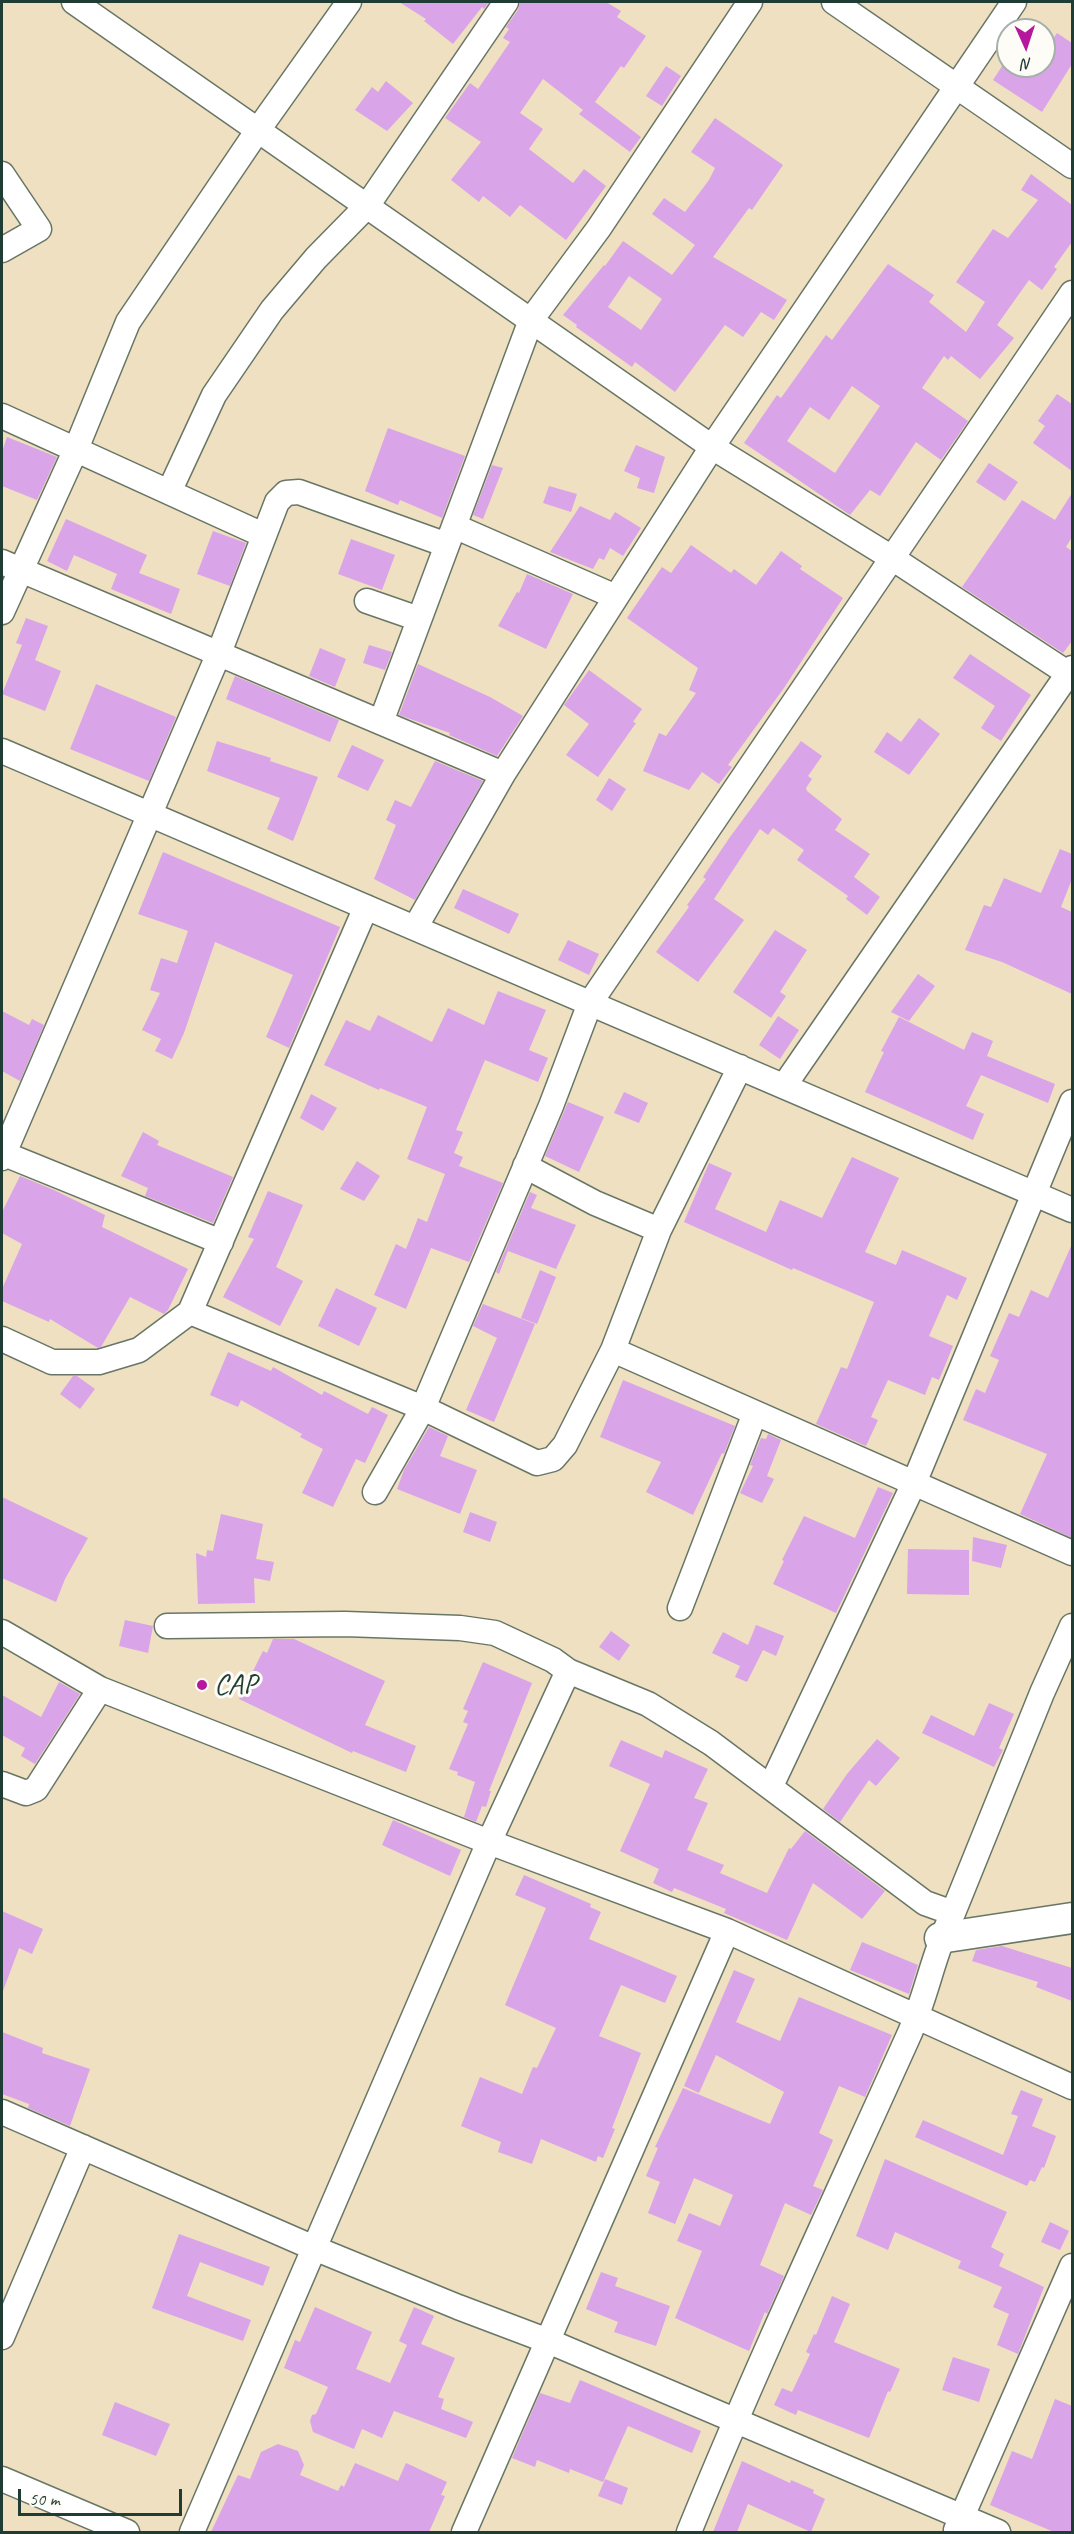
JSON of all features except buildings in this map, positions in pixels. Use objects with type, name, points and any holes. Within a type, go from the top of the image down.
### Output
[{"type":"street","points":[[74,2],[712,447],[1071,671],[784,1086]]},
{"type":"street","points":[[2,612],[10,565],[76,449],[128,322],[258,130],[349,2]]},
{"type":"street","points":[[169,492],[214,395],[272,310],[316,258],[368,206],[506,2]]},
{"type":"street","points":[[381,722],[531,320],[599,228],[750,2]]},
{"type":"street","points":[[834,2],[1072,166]]},
{"type":"street","points":[[415,928],[503,774],[712,447],[1014,2]]},
{"type":"street","points":[[2,174],[39,229],[2,250]]},
{"type":"street","points":[[375,1492],[423,1408],[525,1166],[590,1003],[1072,293]]},
{"type":"street","points":[[2,417],[263,535]]},
{"type":"street","points":[[220,1242],[2,1155],[219,653],[277,502],[286,494],[299,492],[451,535],[616,597]]},
{"type":"street","points":[[10,565],[503,774]]},
{"type":"street","points":[[367,601],[419,619]]},
{"type":"street","points":[[2,751],[1072,1210]]},
{"type":"street","points":[[2,1339],[52,1362],[99,1362],[139,1350],[190,1312],[366,907]]},
{"type":"street","points":[[190,1312],[423,1408],[537,1463],[554,1459],[565,1445],[613,1350],[659,1230],[740,1067]]},
{"type":"street","points":[[771,1786],[914,1483],[1072,1102]]},
{"type":"street","points":[[525,1166],[595,1203],[659,1230]]},
{"type":"street","points":[[613,1350],[1072,1552]]},
{"type":"street","points":[[680,1608],[755,1413]]},
{"type":"street","points":[[167,1626],[345,1624],[478,1629],[514,1641],[553,1660],[568,1671],[648,1704],[711,1743],[925,1903],[947,1925],[1072,1918]]},
{"type":"street","points":[[689,2532],[734,2420],[917,2017],[947,1925],[1042,1693],[1072,1626]]},
{"type":"street","points":[[2,1632],[100,1689],[489,1842],[727,1930],[1072,2087]]},
{"type":"street","points":[[192,2532],[489,1842],[568,1671]]},
{"type":"street","points":[[2,1784],[26,1793],[36,1790],[100,1689]]},
{"type":"street","points":[[464,2532],[727,1930]]},
{"type":"street","points":[[2,2112],[314,2248],[548,2341],[734,2420],[959,2525],[998,2532]]},
{"type":"street","points":[[2,2337],[83,2147]]},
{"type":"street","points":[[959,2525],[1072,2266]]},
{"type":"street","points":[[2,2479],[127,2532]]},
{"type":"place","name":"CAP","points":[[202,1685]]}]
